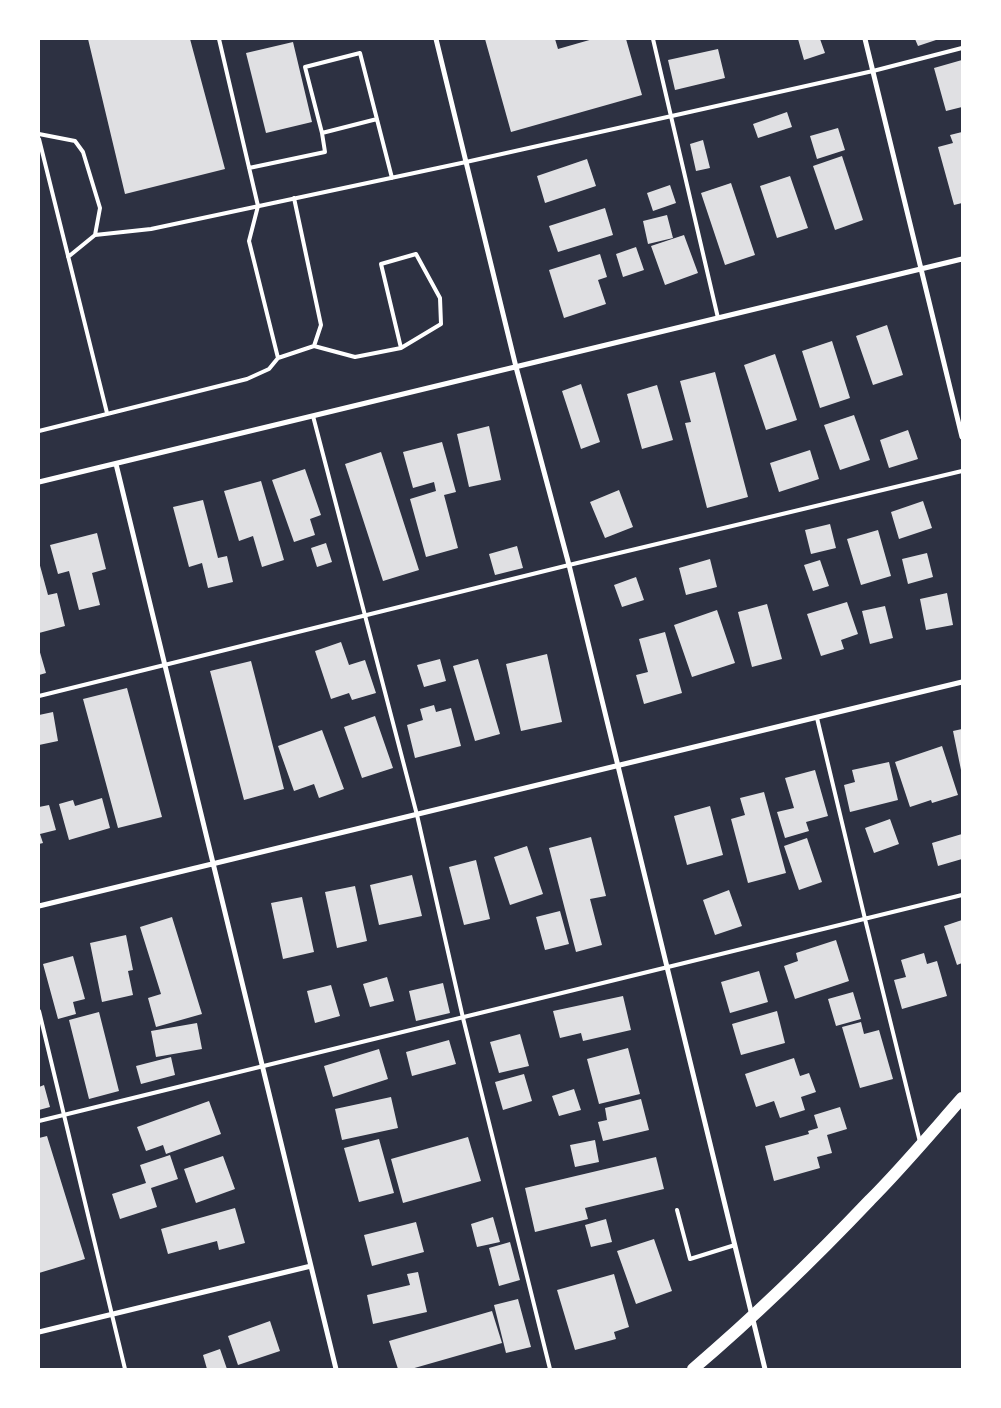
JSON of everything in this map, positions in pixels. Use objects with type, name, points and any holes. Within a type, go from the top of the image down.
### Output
[{"type":"main road","points":[[693,1369],[752,1316],[866,1205],[962,1098]]},
{"type":"street","points":[[436,39],[516,367],[569,565],[765,1369]]},
{"type":"street","points":[[865,39],[962,437]]},
{"type":"street","points":[[39,482],[962,259]]},
{"type":"street","points":[[116,464],[336,1369]]},
{"type":"street","points":[[39,906],[962,682]]},
{"type":"street","points":[[39,1332],[311,1266]]},
{"type":"lane","points":[[219,39],[258,206],[249,241],[278,358]]},
{"type":"lane","points":[[653,39],[718,318]]},
{"type":"lane","points":[[68,257],[95,235],[151,229],[392,178],[672,116],[962,48]]},
{"type":"lane","points":[[249,168],[325,152],[305,67],[360,53],[392,178]]},
{"type":"lane","points":[[322,133],[377,119]]},
{"type":"lane","points":[[39,134],[75,141],[83,152],[100,208],[95,235]]},
{"type":"lane","points":[[39,139],[107,413]]},
{"type":"lane","points":[[294,198],[321,325],[314,346]]},
{"type":"lane","points":[[39,431],[247,379],[269,369],[278,358],[314,346],[355,357],[401,348],[441,324],[440,298],[416,254],[381,264],[401,348]]},
{"type":"lane","points":[[313,416],[417,815],[463,1018],[550,1369]]},
{"type":"lane","points":[[39,696],[569,565],[962,471]]},
{"type":"lane","points":[[817,718],[921,1144]]},
{"type":"lane","points":[[39,1121],[962,895]]},
{"type":"lane","points":[[39,1011],[125,1369]]},
{"type":"lane","points":[[677,1210],[690,1259],[735,1245]]},
{"type":"building","points":[[88,39],[190,39],[225,169],[125,194]]},
{"type":"building","points":[[485,39],[555,39],[558,49],[593,39],[626,39],[642,95],[511,132]]},
{"type":"building","points":[[798,39],[820,39],[825,53],[804,60]]},
{"type":"building","points":[[915,39],[939,39],[918,46]]},
{"type":"building","points":[[293,42],[312,122],[266,133],[246,53]]},
{"type":"building","points":[[718,49],[725,78],[675,90],[668,60]]},
{"type":"building","points":[[962,60],[962,107],[946,111],[934,68]]},
{"type":"building","points":[[787,112],[792,127],[758,138],[753,124]]},
{"type":"building","points":[[838,128],[845,150],[817,159],[810,136]]},
{"type":"building","points":[[962,132],[962,203],[954,205],[938,147],[953,143],[950,135]]},
{"type":"building","points":[[703,140],[710,168],[696,171],[690,144]]},
{"type":"building","points":[[842,156],[863,220],[835,230],[813,166]]},
{"type":"building","points":[[587,159],[596,186],[545,203],[537,176]]},
{"type":"building","points":[[790,176],[808,228],[777,238],[760,186]]},
{"type":"building","points":[[731,183],[755,255],[725,265],[701,193]]},
{"type":"building","points":[[670,185],[676,203],[653,211],[647,193]]},
{"type":"building","points":[[605,208],[613,235],[558,252],[549,226]]},
{"type":"building","points":[[667,215],[673,238],[648,244],[643,221]]},
{"type":"building","points":[[684,235],[698,273],[665,285],[651,246]]},
{"type":"building","points":[[636,247],[644,270],[623,277],[616,254]]},
{"type":"building","points":[[600,254],[607,277],[598,280],[606,304],[564,318],[549,270]]},
{"type":"building","points":[[887,325],[903,375],[873,385],[856,336]]},
{"type":"building","points":[[832,341],[850,398],[820,408],[802,351]]},
{"type":"building","points":[[775,354],[797,420],[766,430],[744,365]]},
{"type":"building","points":[[715,372],[748,497],[707,508],[685,423],[691,422],[680,381]]},
{"type":"building","points":[[581,384],[600,442],[581,449],[562,391]]},
{"type":"building","points":[[657,385],[673,440],[642,449],[627,394]]},
{"type":"building","points":[[854,415],[870,460],[840,470],[824,425]]},
{"type":"building","points":[[489,426],[501,480],[469,487],[457,434]]},
{"type":"building","points":[[908,430],[918,459],[889,468],[880,440]]},
{"type":"building","points":[[442,442],[456,492],[444,495],[458,548],[426,557],[410,499],[436,491],[434,482],[413,488],[403,452]]},
{"type":"building","points":[[810,450],[819,479],[779,492],[770,463]]},
{"type":"building","points":[[381,452],[419,570],[383,581],[345,464]]},
{"type":"building","points":[[305,469],[321,515],[310,519],[315,535],[294,542],[272,480]]},
{"type":"building","points":[[261,481],[284,560],[262,567],[253,536],[239,541],[224,491]]},
{"type":"building","points":[[619,490],[633,527],[605,538],[590,502]]},
{"type":"building","points":[[203,500],[218,558],[227,556],[233,582],[208,588],[202,563],[189,567],[173,507]]},
{"type":"building","points":[[923,501],[932,528],[899,539],[891,512]]},
{"type":"building","points":[[830,524],[836,548],[811,554],[805,530]]},
{"type":"building","points":[[878,530],[891,576],[861,585],[847,539]]},
{"type":"building","points":[[97,533],[106,569],[92,573],[100,605],[79,610],[69,571],[58,574],[50,545]]},
{"type":"building","points":[[326,543],[332,562],[317,567],[311,548]]},
{"type":"building","points":[[517,546],[523,568],[495,575],[489,554]]},
{"type":"building","points":[[927,553],[933,577],[908,584],[902,559]]},
{"type":"building","points":[[710,559],[717,587],[686,595],[679,568]]},
{"type":"building","points":[[820,560],[829,586],[813,591],[804,565]]},
{"type":"building","points":[[39,562],[48,595],[57,593],[65,626],[39,633]]},
{"type":"building","points":[[636,577],[644,600],[622,607],[614,585]]},
{"type":"building","points":[[947,593],[953,625],[926,630],[920,599]]},
{"type":"building","points":[[847,602],[858,634],[841,640],[844,649],[821,656],[807,614]]},
{"type":"building","points":[[767,604],[782,659],[752,667],[738,612]]},
{"type":"building","points":[[885,606],[893,638],[870,644],[862,611]]},
{"type":"building","points":[[717,610],[735,663],[692,677],[674,625]]},
{"type":"building","points":[[665,632],[682,693],[644,704],[636,675],[648,672],[639,639]]},
{"type":"building","points":[[341,642],[349,665],[365,660],[376,693],[352,700],[349,693],[331,699],[315,651]]},
{"type":"building","points":[[39,649],[46,673],[39,675]]},
{"type":"building","points":[[547,654],[562,722],[521,731],[506,664]]},
{"type":"building","points":[[440,659],[446,681],[424,687],[417,665]]},
{"type":"building","points":[[478,659],[500,734],[475,741],[453,666]]},
{"type":"building","points":[[251,661],[284,789],[244,800],[210,671]]},
{"type":"building","points":[[127,688],[162,817],[118,828],[83,699]]},
{"type":"building","points":[[434,705],[436,712],[451,708],[461,746],[415,758],[407,725],[423,720],[420,709]]},
{"type":"building","points":[[53,712],[58,741],[39,745],[39,715]]},
{"type":"building","points":[[375,716],[393,768],[362,778],[344,727]]},
{"type":"building","points":[[962,729],[962,770],[961,770],[953,731]]},
{"type":"building","points":[[322,730],[344,789],[319,798],[314,784],[294,791],[278,746]]},
{"type":"building","points":[[942,746],[958,795],[932,803],[931,800],[910,807],[895,762]]},
{"type":"building","points":[[889,762],[898,800],[850,812],[844,785],[855,782],[852,770]]},
{"type":"building","points":[[815,770],[828,816],[806,822],[809,831],[785,838],[777,812],[794,808],[785,778]]},
{"type":"building","points":[[764,792],[786,873],[748,883],[731,819],[745,815],[740,798]]},
{"type":"building","points":[[102,798],[110,828],[69,840],[59,804],[73,800],[75,806]]},
{"type":"building","points":[[49,805],[56,830],[40,834],[43,843],[39,844],[39,807]]},
{"type":"building","points":[[710,806],[723,855],[687,865],[674,816]]},
{"type":"building","points":[[890,819],[899,844],[874,853],[865,828]]},
{"type":"building","points":[[962,834],[962,859],[938,866],[932,843]]},
{"type":"building","points":[[591,837],[606,896],[590,899],[602,945],[576,952],[549,848]]},
{"type":"building","points":[[807,838],[822,882],[799,890],[784,846]]},
{"type":"building","points":[[527,846],[543,894],[510,905],[494,857]]},
{"type":"building","points":[[476,860],[490,919],[464,925],[449,867]]},
{"type":"building","points":[[412,875],[422,916],[379,925],[370,885]]},
{"type":"building","points":[[355,886],[367,941],[337,948],[325,892]]},
{"type":"building","points":[[729,890],[742,926],[715,935],[703,900]]},
{"type":"building","points":[[302,897],[314,952],[283,959],[271,903]]},
{"type":"building","points":[[560,911],[569,944],[545,950],[536,917]]},
{"type":"building","points":[[172,917],[202,1014],[156,1027],[148,998],[161,994],[140,927]]},
{"type":"building","points":[[962,920],[962,963],[957,965],[944,926]]},
{"type":"building","points":[[126,935],[133,970],[128,971],[133,995],[102,1002],[90,943]]},
{"type":"building","points":[[836,940],[849,981],[795,999],[784,966],[798,961],[796,953]]},
{"type":"building","points":[[924,953],[927,964],[937,961],[947,996],[902,1009],[894,980],[906,977],[901,960]]},
{"type":"building","points":[[73,956],[85,999],[73,1002],[76,1014],[58,1019],[43,964]]},
{"type":"building","points":[[759,971],[768,1002],[730,1013],[721,982]]},
{"type":"building","points":[[387,977],[394,1001],[370,1007],[363,984]]},
{"type":"building","points":[[443,983],[450,1013],[416,1021],[409,991]]},
{"type":"building","points":[[331,985],[340,1016],[315,1023],[307,991]]},
{"type":"building","points":[[853,992],[861,1019],[836,1026],[828,999]]},
{"type":"building","points":[[623,996],[631,1030],[583,1041],[581,1033],[560,1038],[553,1011]]},
{"type":"building","points":[[777,1011],[785,1043],[741,1055],[732,1024]]},
{"type":"building","points":[[99,1012],[119,1091],[89,1099],[69,1020]]},
{"type":"building","points":[[861,1022],[864,1034],[879,1030],[893,1079],[860,1088],[842,1027]]},
{"type":"building","points":[[197,1023],[202,1049],[156,1057],[151,1031]]},
{"type":"building","points":[[520,1034],[529,1066],[499,1073],[490,1042]]},
{"type":"building","points":[[449,1040],[456,1064],[412,1076],[406,1052]]},
{"type":"building","points":[[628,1048],[640,1094],[599,1104],[587,1059]]},
{"type":"building","points":[[379,1049],[388,1079],[333,1097],[324,1066]]},
{"type":"building","points":[[171,1057],[175,1075],[141,1084],[136,1066]]},
{"type":"building","points":[[794,1058],[800,1076],[809,1073],[816,1092],[801,1097],[805,1110],[780,1118],[774,1101],[756,1107],[745,1074]]},
{"type":"building","points":[[524,1074],[532,1101],[503,1110],[495,1082]]},
{"type":"building","points":[[44,1085],[50,1107],[39,1110],[39,1087]]},
{"type":"building","points":[[574,1089],[581,1110],[559,1116],[552,1096]]},
{"type":"building","points":[[391,1097],[398,1128],[342,1140],[335,1109]]},
{"type":"building","points":[[641,1099],[649,1130],[603,1141],[598,1122],[607,1120],[605,1108]]},
{"type":"building","points":[[209,1101],[221,1134],[166,1154],[163,1145],[146,1151],[137,1127]]},
{"type":"building","points":[[840,1107],[847,1129],[827,1135],[832,1153],[817,1157],[820,1168],[774,1181],[765,1146],[809,1134],[808,1131],[818,1128],[814,1115]]},
{"type":"building","points":[[47,1136],[85,1259],[39,1273],[39,1138]]},
{"type":"building","points":[[468,1137],[481,1181],[403,1203],[391,1159]]},
{"type":"building","points":[[379,1139],[394,1193],[359,1202],[344,1148]]},
{"type":"building","points":[[595,1140],[599,1162],[575,1167],[570,1145]]},
{"type":"building","points":[[170,1155],[178,1179],[151,1188],[157,1207],[120,1219],[112,1194],[146,1183],[140,1165]]},
{"type":"building","points":[[223,1156],[235,1189],[196,1203],[184,1169]]},
{"type":"building","points":[[656,1157],[664,1189],[585,1208],[588,1219],[535,1232],[525,1188]]},
{"type":"building","points":[[235,1208],[245,1243],[219,1250],[217,1241],[168,1254],[161,1229]]},
{"type":"building","points":[[493,1217],[500,1242],[477,1247],[471,1224]]},
{"type":"building","points":[[606,1219],[612,1242],[591,1247],[585,1225]]},
{"type":"building","points":[[416,1222],[424,1252],[372,1266],[364,1235]]},
{"type":"building","points":[[654,1239],[672,1291],[636,1304],[617,1251]]},
{"type":"building","points":[[510,1242],[520,1280],[499,1286],[489,1248]]},
{"type":"building","points":[[418,1272],[427,1312],[373,1324],[367,1295],[410,1285],[407,1274]]},
{"type":"building","points":[[614,1274],[629,1327],[614,1332],[616,1339],[575,1350],[557,1290]]},
{"type":"building","points":[[518,1299],[531,1347],[506,1353],[494,1305]]},
{"type":"building","points":[[492,1311],[502,1343],[411,1369],[398,1369],[389,1341]]},
{"type":"building","points":[[270,1321],[280,1351],[238,1365],[228,1336]]},
{"type":"building","points":[[220,1349],[227,1369],[207,1369],[203,1355]]}]
